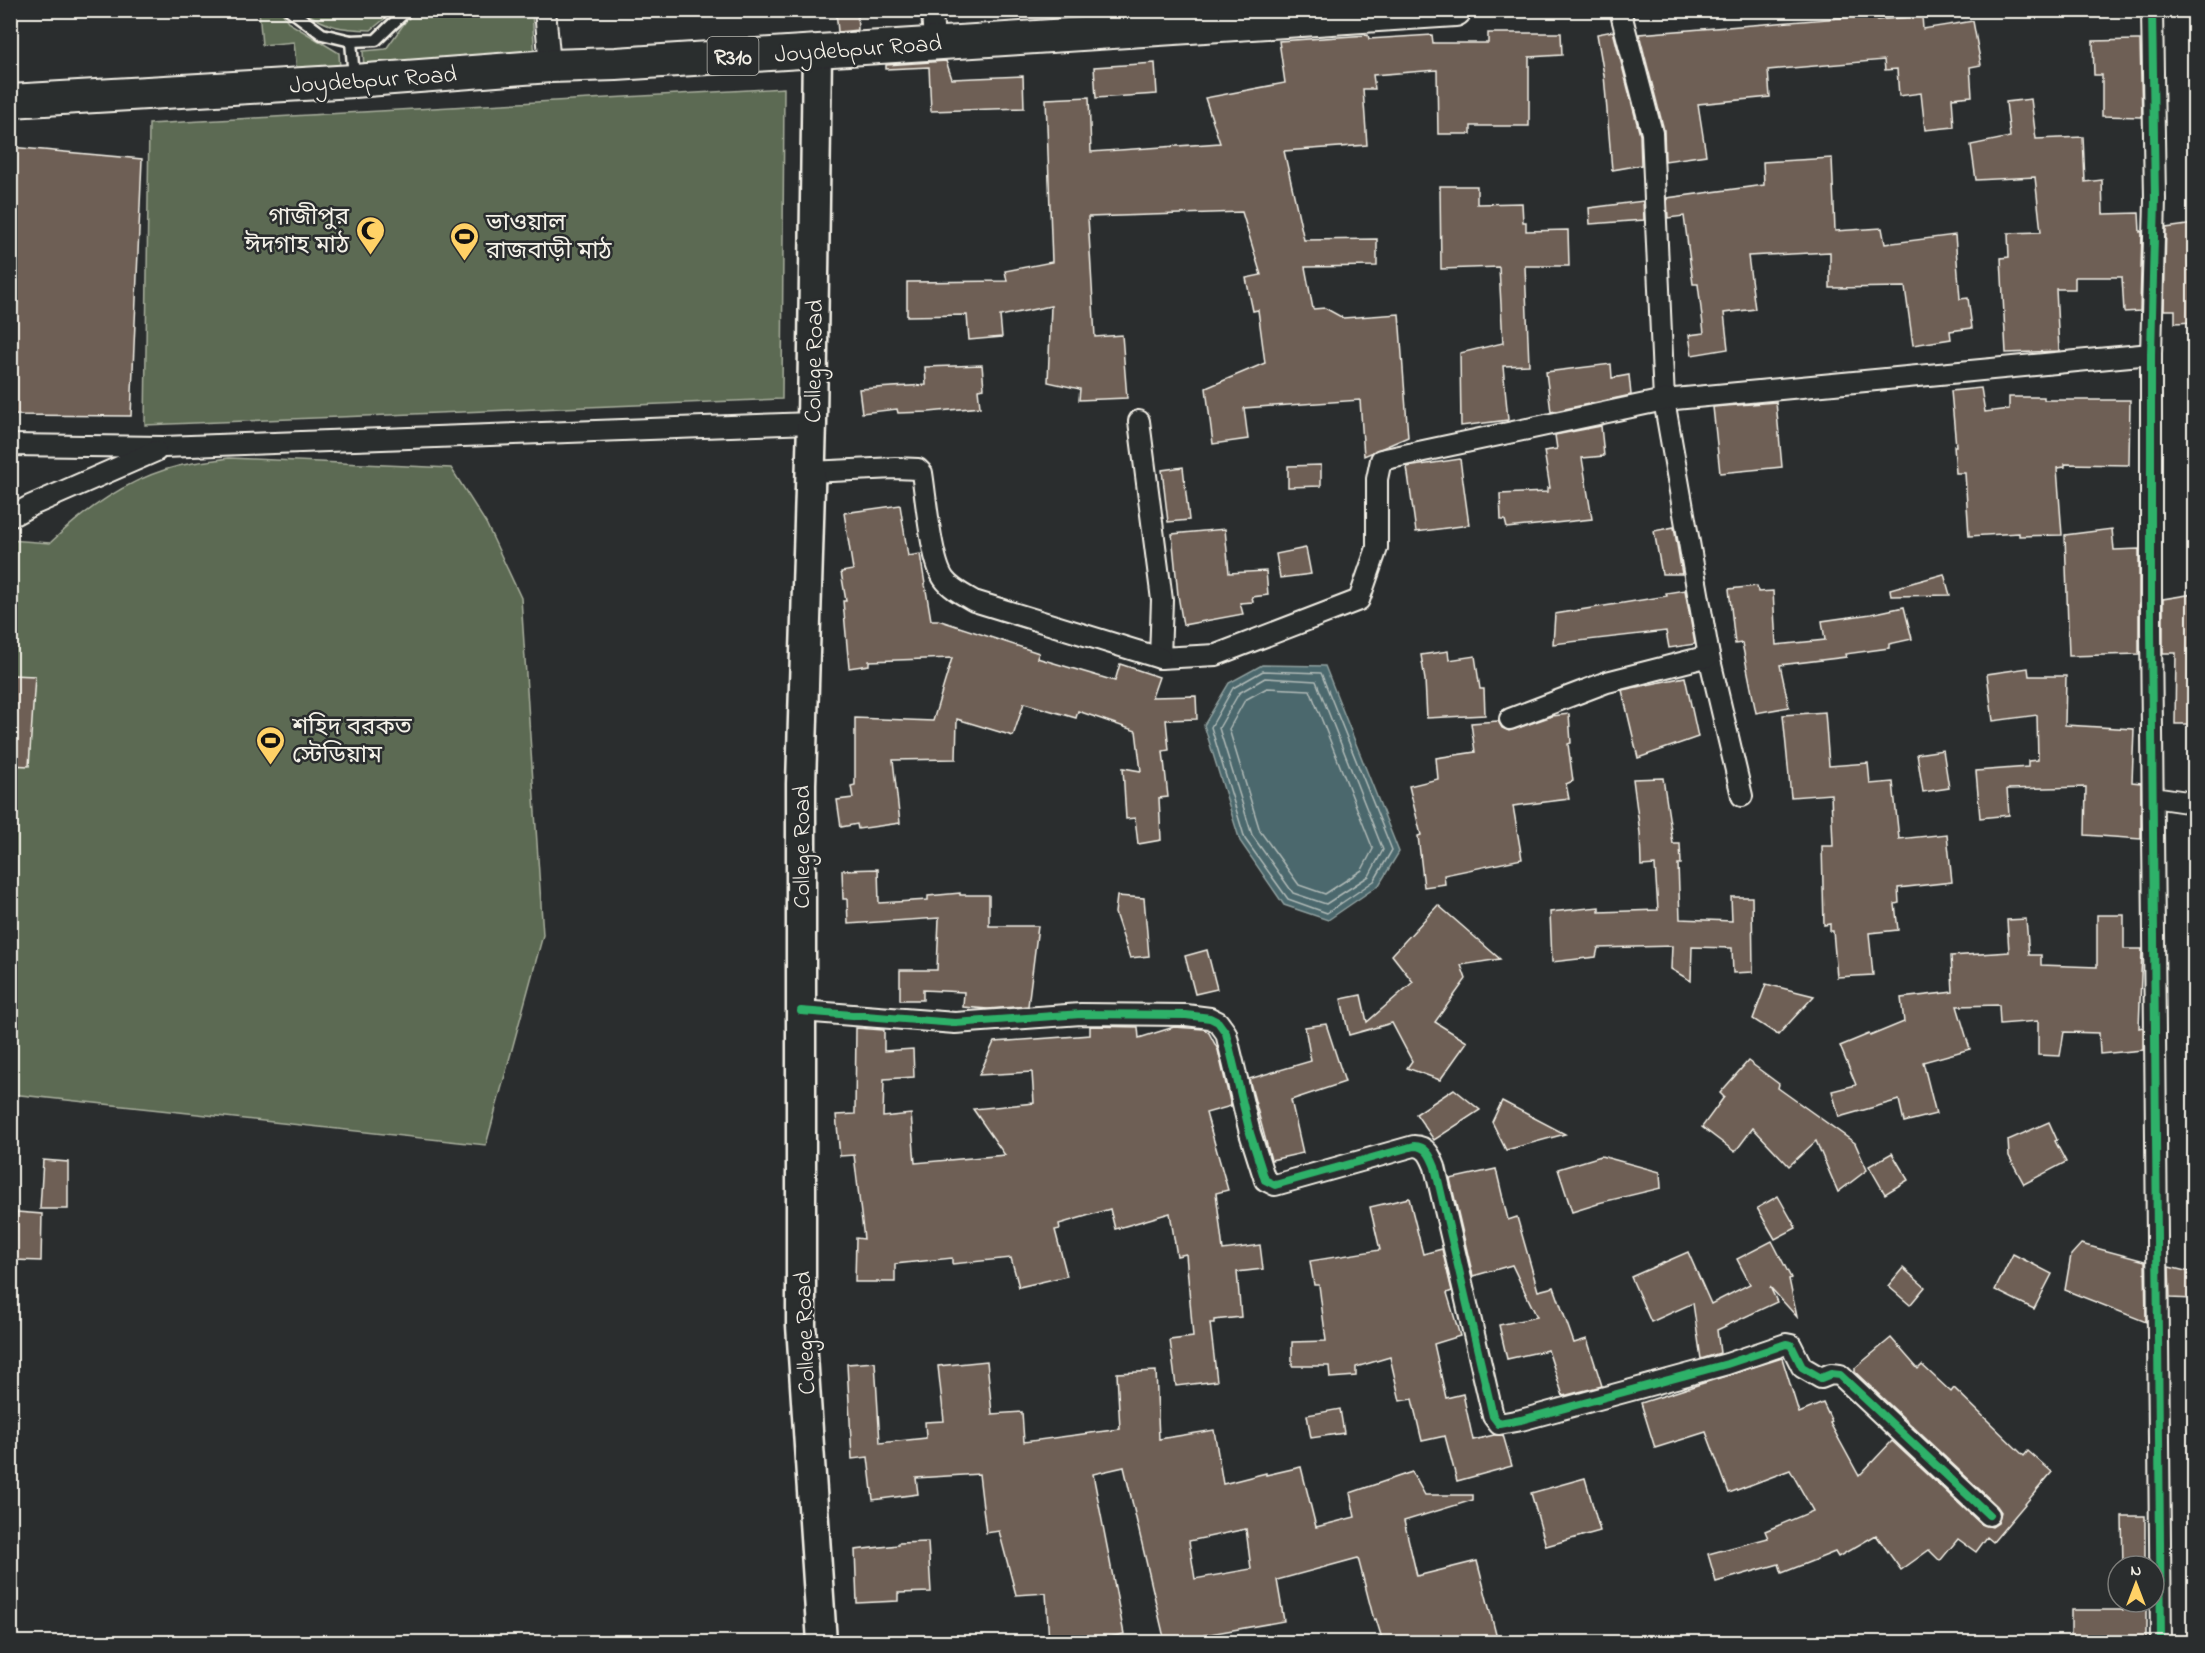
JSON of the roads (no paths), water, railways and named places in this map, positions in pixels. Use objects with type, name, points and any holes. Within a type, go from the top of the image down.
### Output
[{"type":"main road","name":"Joydebpur Road","points":[[10,101],[1455,10]]},
{"type":"main road","name":"College Road","points":[[818,51],[812,423],[801,784],[801,1325],[822,1642]]},
{"type":"street","points":[[545,10],[550,66]]},
{"type":"street","points":[[932,10],[934,43]]},
{"type":"street","points":[[1620,10],[1652,133],[1664,400],[1709,656],[1742,795]]},
{"type":"street","points":[[2152,10],[2155,199],[2151,354],[2153,797],[2161,1642]]},
{"type":"street","points":[[810,472],[918,469],[922,473],[937,564],[944,580],[958,592],[974,601],[1160,658],[1216,655],[1359,600],[1377,548],[1377,479],[1381,460],[1664,400],[2151,354]]},
{"type":"street","points":[[1139,421],[1162,600],[1160,658]]},
{"type":"street","points":[[10,445],[164,447],[812,423]]},
{"type":"street","points":[[10,517],[164,447]]},
{"type":"street","points":[[1510,718],[1607,682],[1709,656]]},
{"type":"street","points":[[2153,797],[2194,802]]},
{"type":"street","points":[[801,1011],[955,1023],[1081,1014],[1186,1015],[1210,1018],[1218,1022],[1226,1033],[1250,1133],[1265,1180],[1275,1185],[1414,1146],[1419,1146],[1429,1153],[1435,1167],[1493,1416],[1499,1424],[1727,1364],[1786,1344],[1791,1345],[1803,1367],[1821,1377],[1831,1374],[1840,1376],[1989,1515]]},
{"type":"lane","points":[[290,10],[322,34],[351,42],[376,40],[407,10]]},
{"type":"lane","points":[[351,42],[354,81]]},
{"type":"water","points":[[1262,665],[1325,666],[1399,852],[1379,885],[1328,920],[1284,905],[1240,841],[1204,725],[1229,683]]},
{"type":"place","name":"গাজীপুর ঈদগাহ মাঠ","points":[[370,256]]},
{"type":"place","name":"ভাওয়াল রাজবাড়ী মাঠ","points":[[465,262]]},
{"type":"place","name":"শহিদ বরকত স্টেডিয়াম","points":[[271,766]]}]
